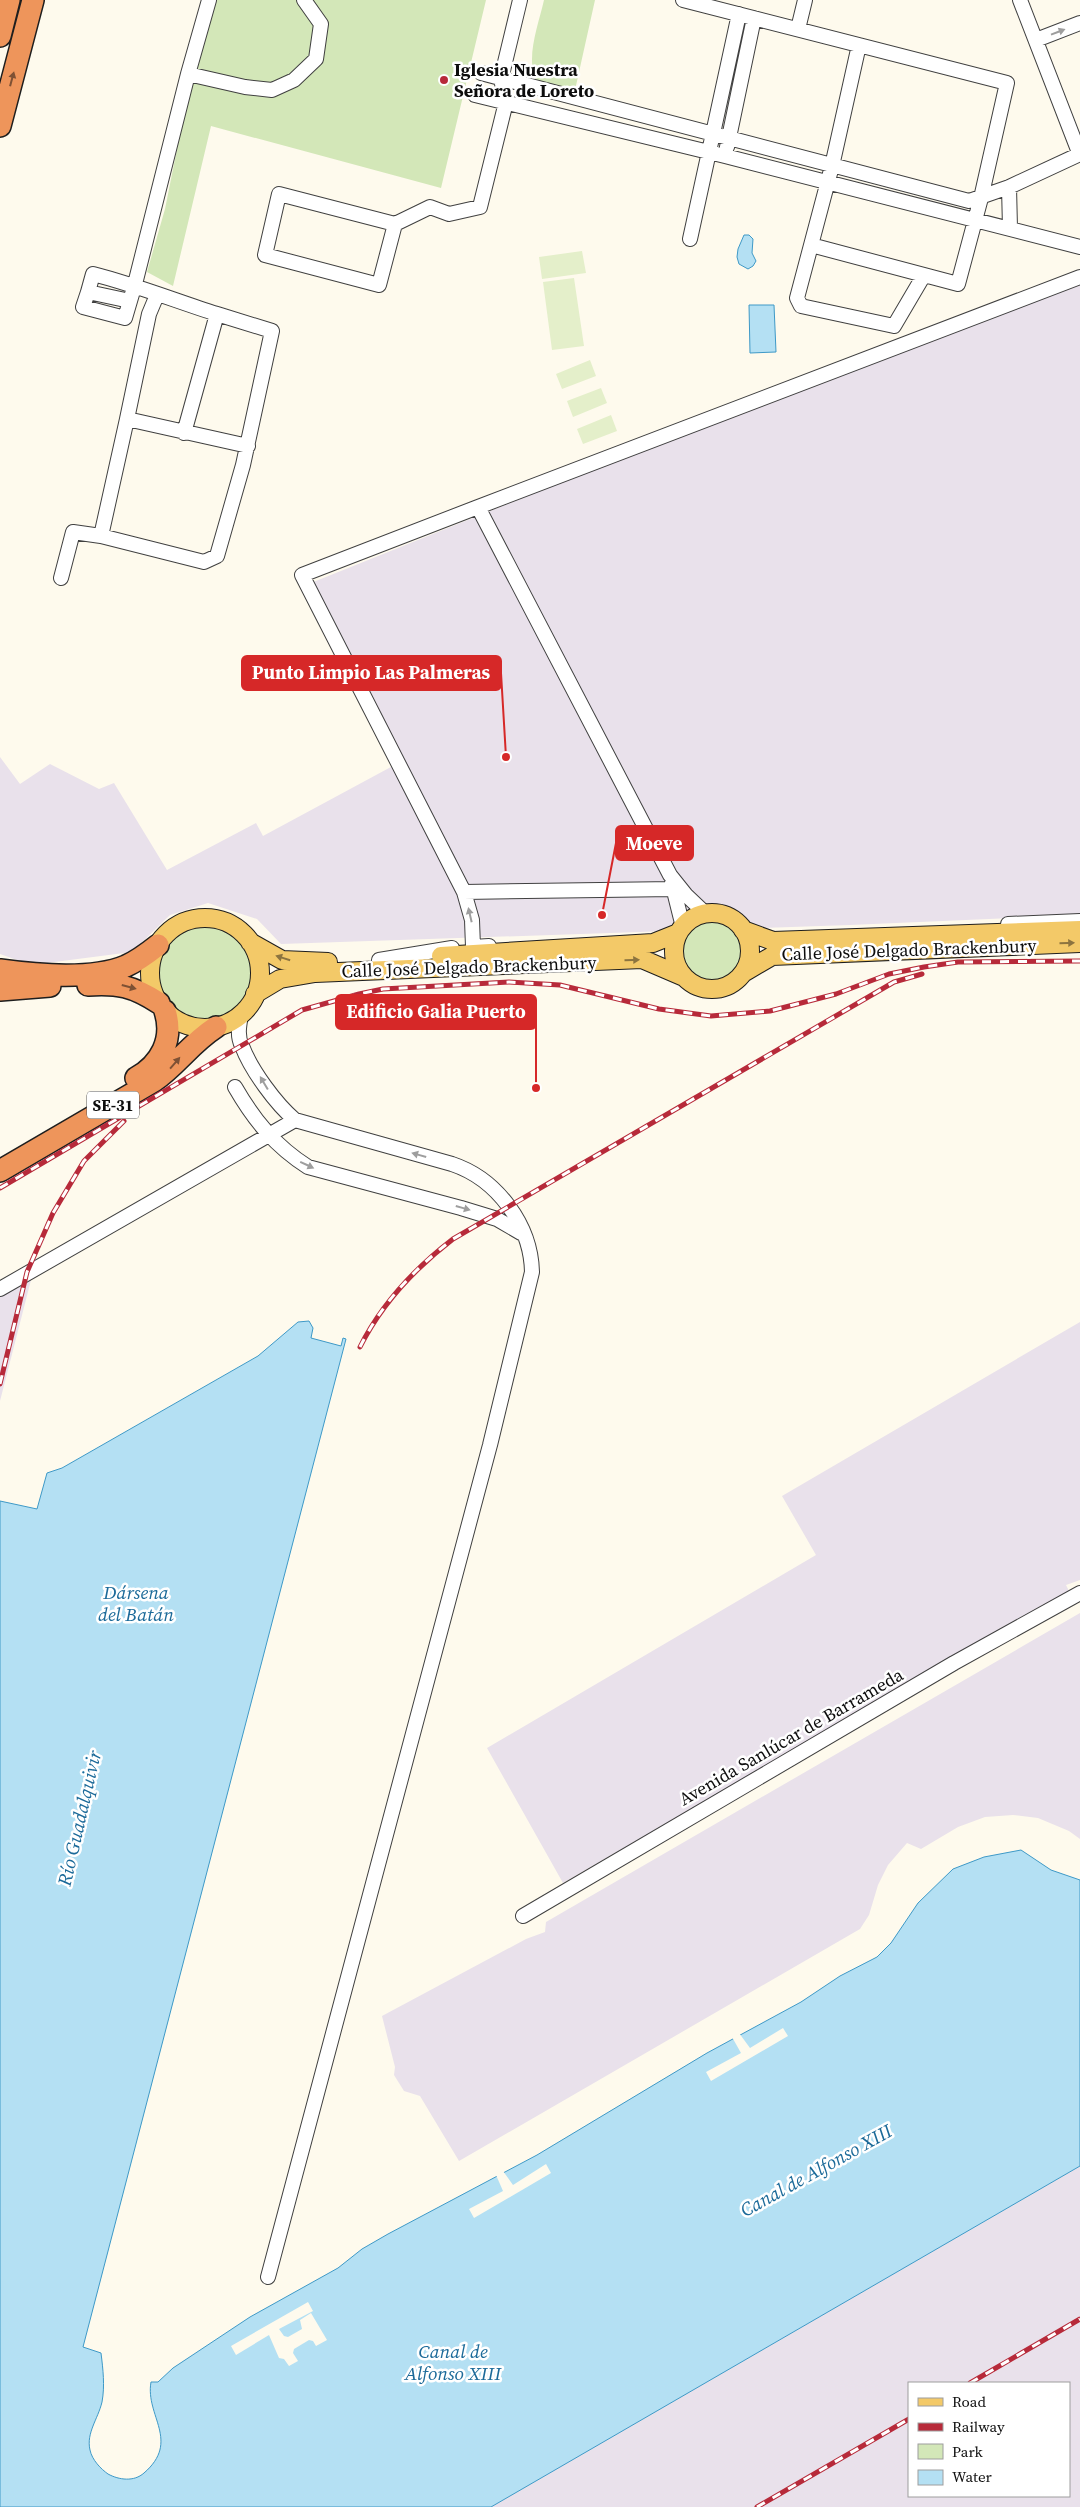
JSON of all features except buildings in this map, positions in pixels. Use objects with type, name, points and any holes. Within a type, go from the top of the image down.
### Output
[{"type":"highway","points":[[0,36],[10,0]]},
{"type":"highway","points":[[0,126],[33,0]]},
{"type":"highway","points":[[0,984],[98,974],[125,967],[158,945]]},
{"type":"highway","points":[[0,970],[28,981]]},
{"type":"highway","points":[[0,980],[111,984],[140,991],[162,1007]]},
{"type":"highway","points":[[0,990],[28,981]]},
{"type":"highway","name":"SE-31","points":[[0,1155],[145,1073],[160,1056],[169,1036],[169,1023],[162,1007]]},
{"type":"highway","name":"SE-31","points":[[0,1171],[154,1081],[170,1068],[198,1039],[216,1027]]},
{"type":"main road","points":[[706,914],[722,915],[740,926],[749,952],[743,973],[730,985],[716,989],[695,985],[684,977],[677,966],[674,953],[681,930],[689,921],[706,914]]},
{"type":"main road","points":[[203,918],[214,919],[230,925],[243,934],[250,942],[259,962],[260,973],[256,994],[241,1015],[216,1027],[190,1026],[162,1007],[152,987],[150,970],[158,945],[172,929],[187,922],[203,918]]},
{"type":"main road","name":"Calle José Delgado Brackenbury","points":[[740,926],[773,941],[1080,930]]},
{"type":"main road","name":"Calle José Delgado Brackenbury","points":[[250,942],[282,960],[317,962],[379,960],[653,943],[681,930]]},
{"type":"main road","name":"Calle José Delgado Brackenbury","points":[[743,973],[772,956],[1080,943]]},
{"type":"main road","name":"Calle José Delgado Brackenbury","points":[[256,994],[280,980],[315,973],[642,959],[684,977]]},
{"type":"street","points":[[125,318],[209,0]]},
{"type":"street","points":[[188,74],[245,88],[272,90],[294,80],[316,59],[321,24],[304,0]]},
{"type":"street","points":[[395,224],[379,285],[264,255],[280,194],[395,224],[430,207],[449,214],[480,206],[506,102],[501,79],[520,0]]},
{"type":"street","points":[[683,0],[1008,83],[976,219],[958,284],[811,245]]},
{"type":"street","points":[[798,29],[805,0]]},
{"type":"street","points":[[481,74],[969,201],[1009,187],[1080,154],[1020,0]]},
{"type":"street","points":[[690,239],[711,152],[739,14]]},
{"type":"street","points":[[725,156],[754,18]]},
{"type":"street","points":[[1036,40],[1080,24]]},
{"type":"street","points":[[860,45],[832,166],[797,298],[800,306],[894,326],[924,275]]},
{"type":"street","points":[[475,95],[711,152],[1080,247]]},
{"type":"street","points":[[1009,187],[1010,228]]},
{"type":"street","points":[[61,578],[74,532],[100,536],[204,562],[217,556],[248,446],[272,331],[157,295],[135,284],[93,274],[83,307],[125,318],[149,314]]},
{"type":"street","points":[[473,947],[472,920],[464,892],[302,575],[478,506],[1080,278]]},
{"type":"street","points":[[88,292],[130,301]]},
{"type":"street","points":[[100,536],[149,314],[157,295]]},
{"type":"street","points":[[184,433],[217,314]]},
{"type":"street","points":[[127,419],[248,446]]},
{"type":"street","points":[[478,506],[670,874],[686,895],[706,914]]},
{"type":"street","points":[[379,960],[440,949],[620,939],[681,930],[670,874]]},
{"type":"street","points":[[464,892],[674,890]]},
{"type":"street","points":[[740,926],[780,934],[1080,921]]},
{"type":"street","points":[[241,1015],[238,1031],[242,1046],[276,1102],[296,1120],[467,1169],[482,1178],[509,1206],[516,1217],[532,1258],[530,1289],[490,1445],[268,2277]]},
{"type":"street","points":[[235,1087],[250,1113],[268,1136],[286,1153],[308,1167],[497,1219],[522,1233]]},
{"type":"street","points":[[0,1289],[296,1120]]},
{"type":"street","name":"Avenida Sanlúcar de Barrameda","points":[[523,1916],[954,1663],[1080,1593]]},
{"type":"shaded area","points":[[1080,285],[1080,915],[850,925],[281,944],[257,919],[208,903],[170,915],[132,952],[31,965],[0,954],[0,757],[20,784],[50,764],[99,789],[114,783],[167,870],[256,823],[263,836],[402,761],[311,583],[669,439]]},
{"type":"shaded area","points":[[24,1279],[31,1280],[0,1401],[0,1293]]},
{"type":"shaded area","points":[[1080,1322],[1080,1580],[1066,1585],[1069,1591],[563,1883],[487,1748],[816,1555],[782,1496]]},
{"type":"shaded area","points":[[1080,1613],[1080,1839],[1069,1831],[1038,1818],[1013,1815],[985,1817],[958,1827],[921,1849],[907,1843],[888,1865],[878,1885],[869,1915],[860,1929],[459,2161],[420,2096],[404,2091],[394,2075],[395,2067],[382,2016],[526,1939],[545,1932],[546,1922]]},
{"type":"shaded area","points":[[1080,2166],[1080,2507],[491,2507]]},
{"type":"green space","points":[[215,0],[486,0],[441,188],[211,126],[173,286],[147,272],[165,209],[182,124]]},
{"type":"green space","points":[[544,0],[595,0],[575,90],[541,89],[535,79],[532,57],[533,46]]},
{"type":"green space","points":[[582,251],[586,273],[542,279],[539,257]]},
{"type":"green space","points":[[574,278],[584,346],[552,350],[543,282]]},
{"type":"green space","points":[[590,360],[596,376],[562,389],[556,374]]},
{"type":"green space","points":[[601,388],[607,403],[573,417],[567,401]]},
{"type":"green space","points":[[611,415],[617,431],[583,444],[577,429]]},
{"type":"green space","points":[[712,921],[729,926],[737,934],[742,951],[737,968],[729,976],[712,981],[695,976],[687,968],[682,951],[687,934],[695,926]]},
{"type":"green space","points":[[204,925],[222,928],[237,939],[248,954],[251,972],[248,990],[237,1005],[222,1016],[204,1019],[186,1016],[171,1005],[160,990],[157,972],[160,954],[171,939],[186,928]]},
{"type":"water","points":[[744,235],[749,235],[753,239],[752,253],[756,261],[748,269],[739,264],[737,257]]},
{"type":"water","points":[[749,305],[774,305],[776,352],[750,353]]},
{"type":"water","points":[[309,1321],[313,1328],[311,1338],[341,1346],[343,1338],[346,1339],[83,2347],[101,2353],[103,2396],[89,2444],[93,2457],[100,2467],[112,2476],[131,2479],[144,2473],[155,2461],[160,2450],[161,2439],[150,2394],[151,2382],[158,2382],[173,2368],[250,2317],[338,2268],[362,2249],[537,2155],[707,2053],[801,2002],[840,1976],[877,1957],[891,1943],[918,1903],[953,1869],[984,1857],[1021,1850],[1051,1870],[1080,1880],[1080,2166],[491,2507],[0,2507],[0,1501],[37,1509],[47,1473],[62,1468],[258,1356],[298,1322]]},
{"type":"pier","points":[[783,2028],[788,2036],[711,2081],[706,2072],[741,2053],[732,2037],[739,2033],[750,2048]]},
{"type":"pier","points":[[546,2164],[551,2173],[474,2218],[469,2209],[503,2191],[496,2175],[503,2171],[513,2185]]},
{"type":"pier","points":[[308,2302],[313,2311],[279,2329],[284,2336],[288,2337],[302,2329],[300,2320],[311,2313],[327,2340],[316,2346],[313,2341],[309,2340],[294,2349],[293,2353],[298,2361],[289,2366],[284,2359],[279,2358],[269,2335],[236,2355],[231,2346]]},
{"type":"railway","points":[[0,1188],[302,1010],[359,994],[383,989],[509,982],[560,985],[659,1009],[711,1016],[770,1011],[836,994],[889,974],[924,967],[958,962],[1080,961]]},
{"type":"railway","points":[[360,1347],[378,1316],[400,1288],[425,1262],[453,1239],[894,982],[922,974]]},
{"type":"railway","points":[[0,1384],[27,1272],[53,1213],[84,1161],[124,1121]]},
{"type":"railway","points":[[972,2382],[1080,2319]]},
{"type":"railway","points":[[757,2507],[908,2420]]},
{"type":"place","name":"Iglesia Nuestra Señora de Loreto","points":[[444,80]]},
{"type":"place","name":"Punto Limpio Las Palmeras","points":[[506,757]]},
{"type":"place","name":"Moeve","points":[[602,915]]},
{"type":"place","name":"Edificio Galia Puerto","points":[[536,1088]]},
{"type":"water label","name":"Dársena del Batán","points":[[136,1603]]},
{"type":"water label","name":"Río Guadalquivir","points":[[79,1818]]},
{"type":"water label","name":"Canal de Alfonso XIII","points":[[816,2170]]},
{"type":"water label","name":"Canal de Alfonso XIII","points":[[453,2362]]}]
